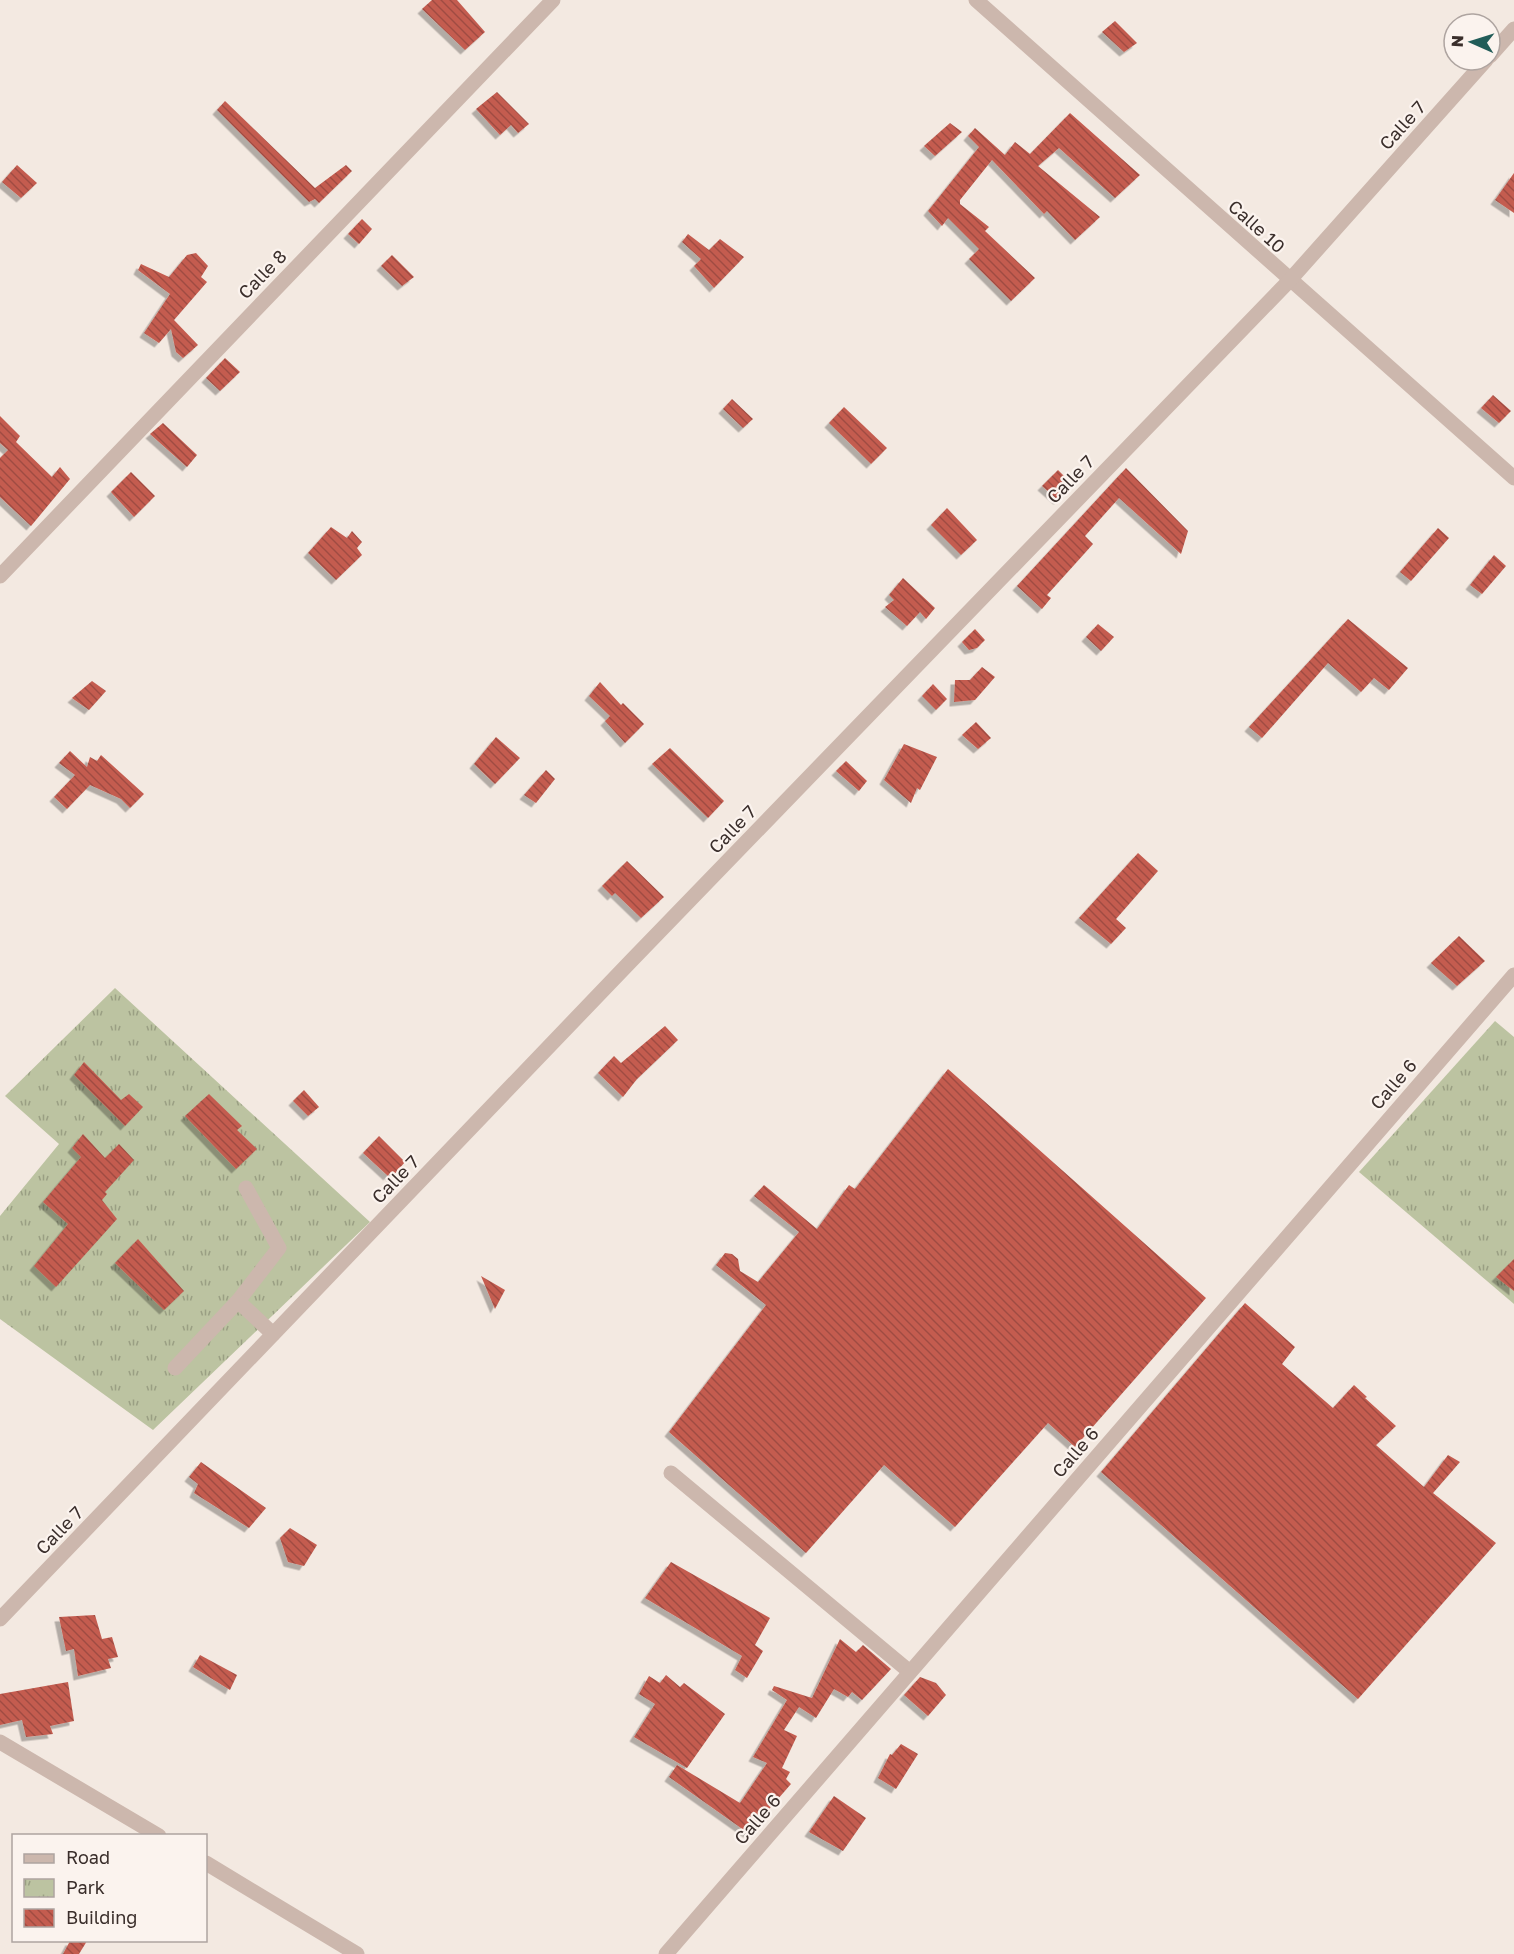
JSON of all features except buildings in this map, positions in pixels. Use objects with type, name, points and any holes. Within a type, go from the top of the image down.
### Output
[{"type":"street","name":"Calle 8","points":[[0,576],[553,0]]},
{"type":"street","name":"Calle 10","points":[[976,0],[1289,281],[1514,478]]},
{"type":"street","points":[[1502,42],[1514,29]]},
{"type":"street","name":"Calle 7","points":[[0,1619],[1289,281],[1475,72]]},
{"type":"street","name":"Calle 6","points":[[666,1954],[1514,975]]},
{"type":"street","points":[[175,1368],[238,1301],[279,1248],[246,1188]]},
{"type":"street","points":[[238,1301],[273,1334]]},
{"type":"street","points":[[671,1473],[910,1672]]},
{"type":"street","points":[[0,1742],[156,1834]]},
{"type":"street","points":[[207,1864],[357,1954]]},
{"type":"green space","points":[[115,988],[370,1222],[153,1430],[0,1319],[0,1216],[59,1144],[5,1096]]},
{"type":"green space","points":[[1495,1021],[1514,1037],[1514,1304],[1359,1172]]}]
